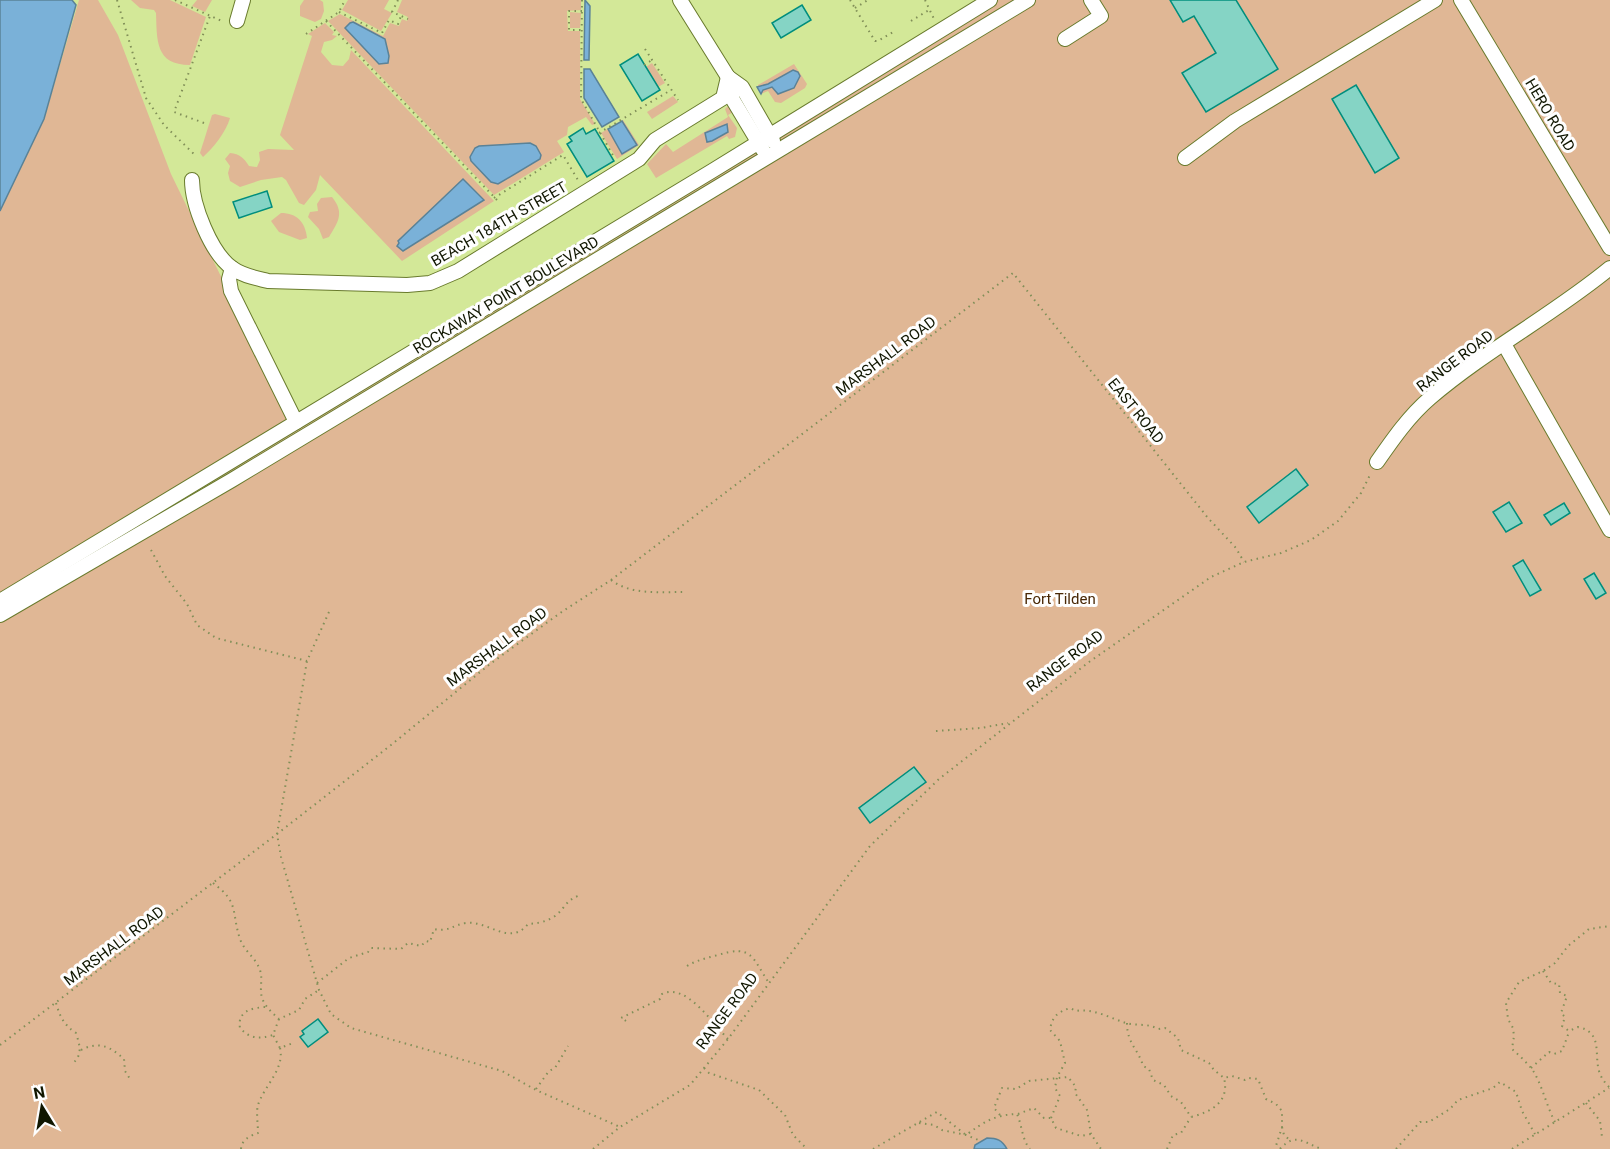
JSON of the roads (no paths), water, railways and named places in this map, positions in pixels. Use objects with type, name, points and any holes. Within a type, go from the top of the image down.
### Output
[{"type":"street","points":[[237,21],[243,0]]},
{"type":"street","points":[[680,0],[728,76],[742,87],[777,131],[772,154],[758,142],[733,100],[728,76]]},
{"type":"street","name":"ROCKAWAY POINT BOULEVARD","points":[[0,601],[990,0]]},
{"type":"street","name":"ROCKAWAY POINT BOULEVARD","points":[[0,615],[329,422],[1028,0]]},
{"type":"street","points":[[1065,39],[1101,16],[1091,0]]},
{"type":"street","points":[[1185,158],[1235,121],[1435,0]]},
{"type":"street","name":"HERO ROAD","points":[[1461,0],[1610,248]]},
{"type":"street","points":[[910,50],[920,65]]},
{"type":"street","name":"BEACH 184TH STREET","points":[[232,268],[246,275],[268,281],[407,285],[430,283],[458,271],[639,159],[656,140],[723,98],[728,76]]},
{"type":"street","points":[[857,82],[866,98]]},
{"type":"street","points":[[192,180],[195,205],[206,230],[232,268],[229,279],[231,291],[296,422]]},
{"type":"street","name":"RANGE ROAD","points":[[1377,462],[1397,433],[1429,399],[1583,290],[1610,268]]},
{"type":"street","points":[[1504,344],[1610,530]]},
{"type":"street","points":[[321,407],[329,422]]},
{"type":"water","points":[[0,0],[72,0],[76,5],[44,119],[0,211]]},
{"type":"water","points":[[585,0],[590,6],[589,60],[584,60]]},
{"type":"water","points":[[353,22],[385,39],[389,56],[388,63],[379,64],[345,28]]},
{"type":"water","points":[[584,69],[590,69],[619,117],[602,127],[584,98]]},
{"type":"water","points":[[793,70],[800,76],[794,88],[778,94],[772,87],[763,90],[761,94],[757,87],[768,84]]},
{"type":"water","points":[[622,121],[637,145],[622,154],[608,129]]},
{"type":"water","points":[[727,124],[728,132],[707,142],[705,133]]},
{"type":"water","points":[[530,143],[536,146],[541,155],[540,159],[498,184],[491,182],[471,161],[470,157],[475,148],[479,146]]},
{"type":"water","points":[[463,179],[484,200],[403,251],[397,246],[398,241]]},
{"type":"water","points":[[987,1138],[999,1140],[1007,1149],[974,1149],[975,1145]]},
{"type":"park label","name":"Fort Tilden","points":[[1060,599]]}]
